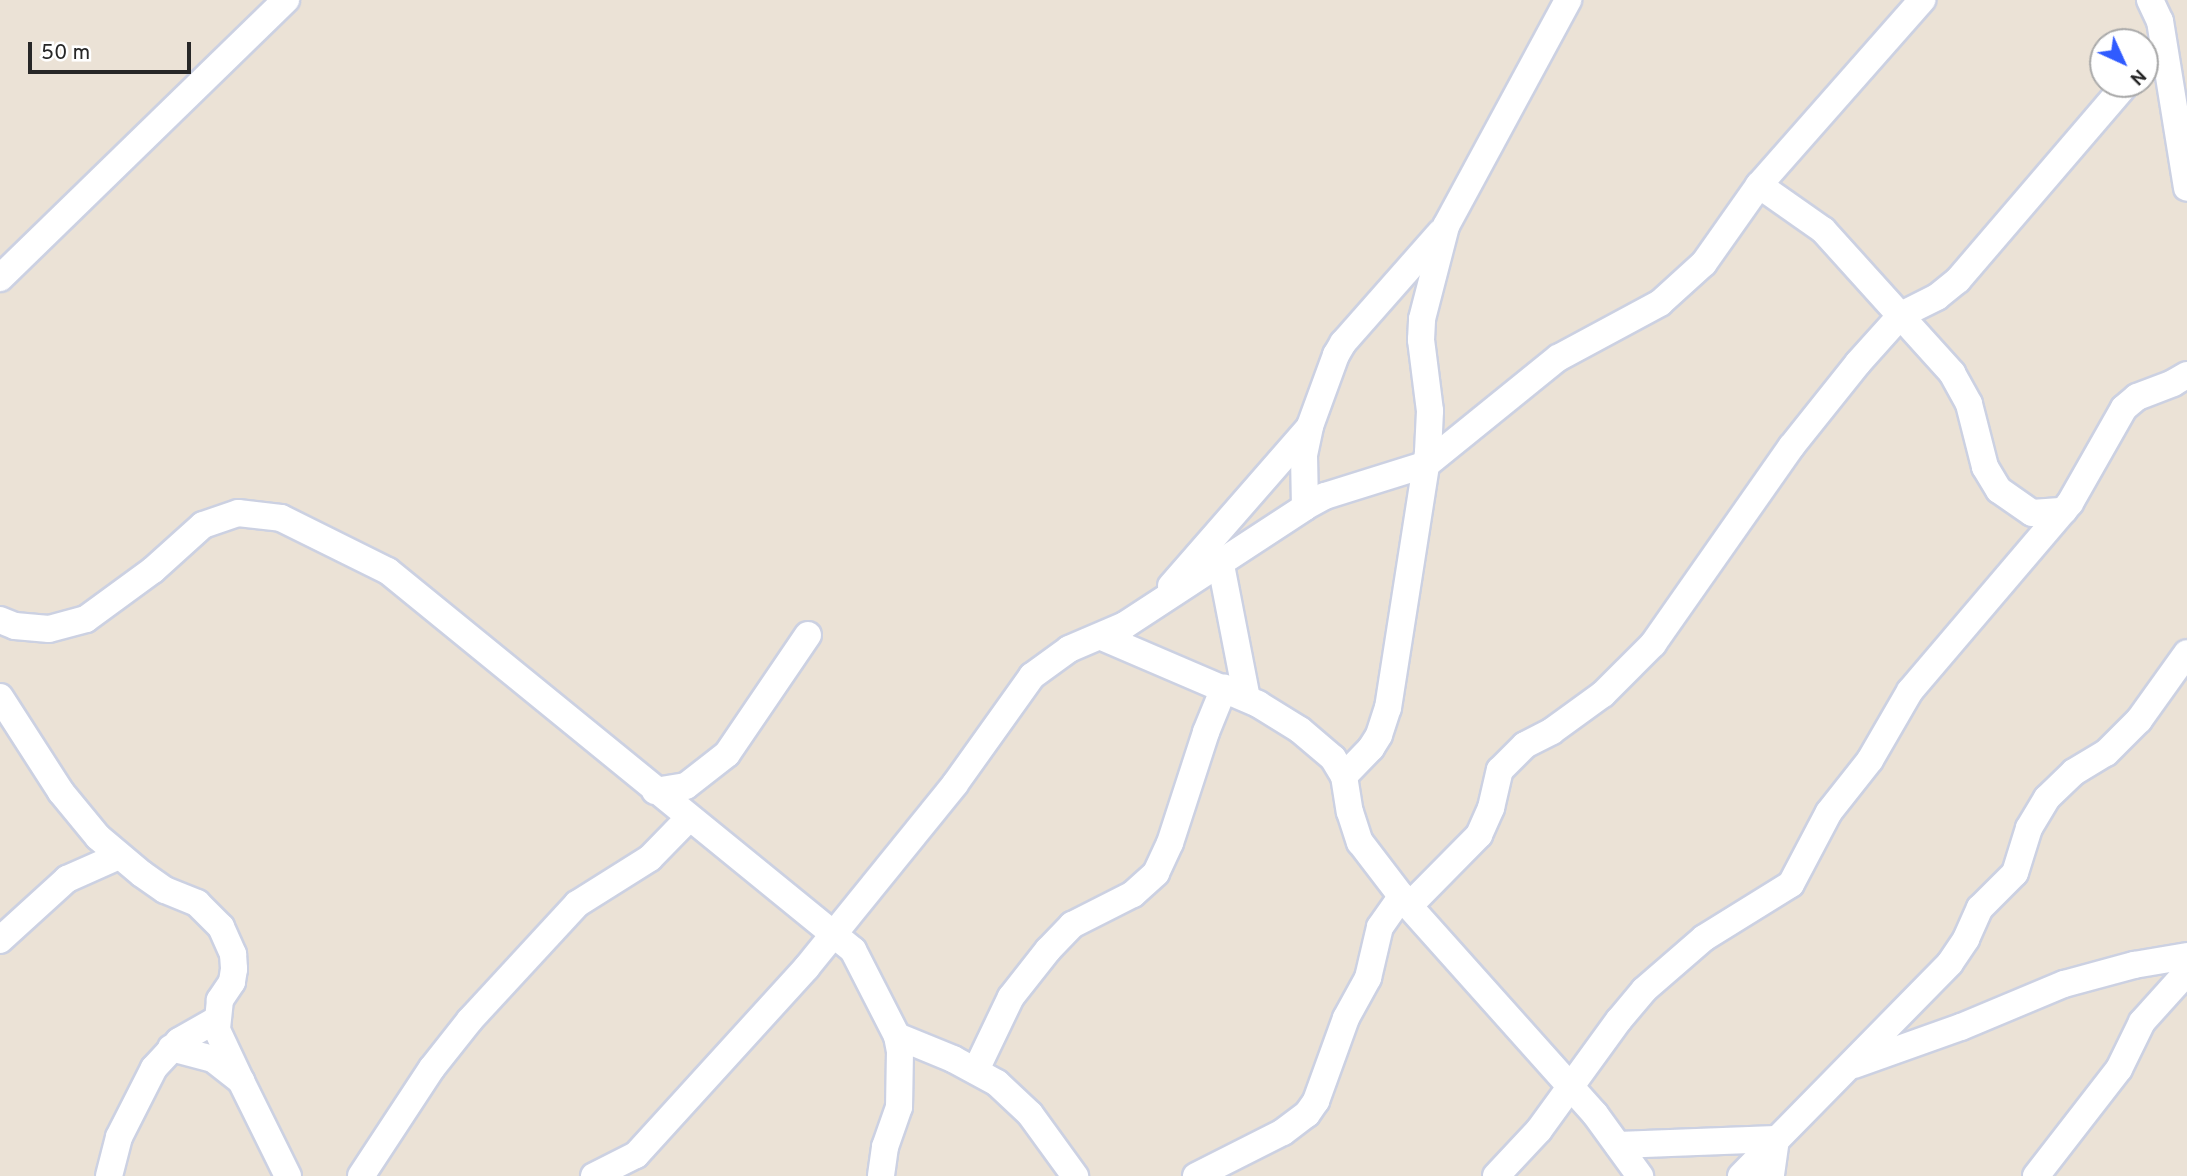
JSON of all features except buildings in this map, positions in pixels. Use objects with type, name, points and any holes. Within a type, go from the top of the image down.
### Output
[{"type":"street","points":[[0,278],[286,0]]},
{"type":"street","points":[[1306,506],[1304,455],[1310,426],[1327,377],[1343,343],[1446,226],[1568,0]]},
{"type":"street","points":[[594,1176],[608,1167],[631,1159],[641,1150],[833,935],[983,748],[1022,686],[1056,657],[1102,637],[1153,607],[1221,565],[1306,506],[1325,496],[1427,464],[1538,372],[1583,343],[1635,318],[1683,284],[1717,247],[1759,185],[1922,0]]},
{"type":"street","points":[[2150,0],[2160,21],[2159,28]]},
{"type":"street","points":[[2159,65],[2176,105],[2187,188]]},
{"type":"street","points":[[1196,1176],[1283,1132],[1301,1119],[1316,1101],[1346,1018],[1368,978],[1380,927],[1479,835],[1491,808],[1500,770],[1511,757],[1586,707],[1653,644],[1824,404],[1901,315],[1937,297],[1958,280],[2114,98]]},
{"type":"street","points":[[1759,185],[1823,230],[1952,373],[1963,390],[1985,467],[1999,490],[2032,513],[2064,511]]},
{"type":"street","points":[[1344,776],[1371,748],[1385,722],[1427,464],[1430,411],[1421,340],[1422,319],[1446,226]]},
{"type":"street","points":[[1496,1176],[1539,1130],[1619,1020],[1673,963],[1712,932],[1791,884],[1829,812],[1870,760],[1910,691],[2064,511],[2084,483],[2124,408],[2137,397],[2173,383],[2187,374]]},
{"type":"street","points":[[1153,607],[1310,426]]},
{"type":"street","points":[[0,620],[15,626],[49,629],[86,620],[142,579],[203,525],[238,513],[267,514],[363,557],[403,582],[654,791],[853,950],[897,1036],[901,1066],[899,1107],[884,1147],[881,1176]]},
{"type":"street","points":[[976,1070],[1016,990],[1048,950],[1072,925],[1133,894],[1156,873],[1235,693],[1221,565]]},
{"type":"street","points":[[654,791],[686,786],[727,754],[808,635]]},
{"type":"street","points":[[1102,637],[1235,693],[1280,716],[1325,750],[1344,776],[1350,812],[1360,842],[1405,901],[1618,1145],[1640,1176]]},
{"type":"street","points":[[1741,1176],[1960,949],[1980,908],[2015,873],[2029,828],[2047,798],[2074,772],[2106,752],[2131,729],[2187,653]]},
{"type":"street","points":[[0,697],[61,792],[120,856],[165,890],[197,904],[221,927],[233,954],[234,969],[232,982],[220,1000],[216,1020],[219,1039],[288,1176]]},
{"type":"street","points":[[361,1176],[432,1068],[470,1020],[537,951],[577,904],[650,858],[689,818]]},
{"type":"street","points":[[0,940],[67,879],[120,856]]},
{"type":"street","points":[[1847,1068],[1961,1027],[2064,984],[2134,965],[2187,956]]},
{"type":"street","points":[[2036,1176],[2119,1069],[2142,1022],[2187,972]]},
{"type":"street","points":[[109,1176],[119,1138],[144,1084],[172,1048],[191,1033],[216,1020]]},
{"type":"street","points":[[897,1036],[976,1070],[997,1083],[1030,1114],[1075,1176]]},
{"type":"street","points":[[172,1048],[213,1059],[241,1081]]},
{"type":"street","points":[[1618,1145],[1776,1139]]},
{"type":"street","points":[[1771,1176],[1776,1139]]}]
